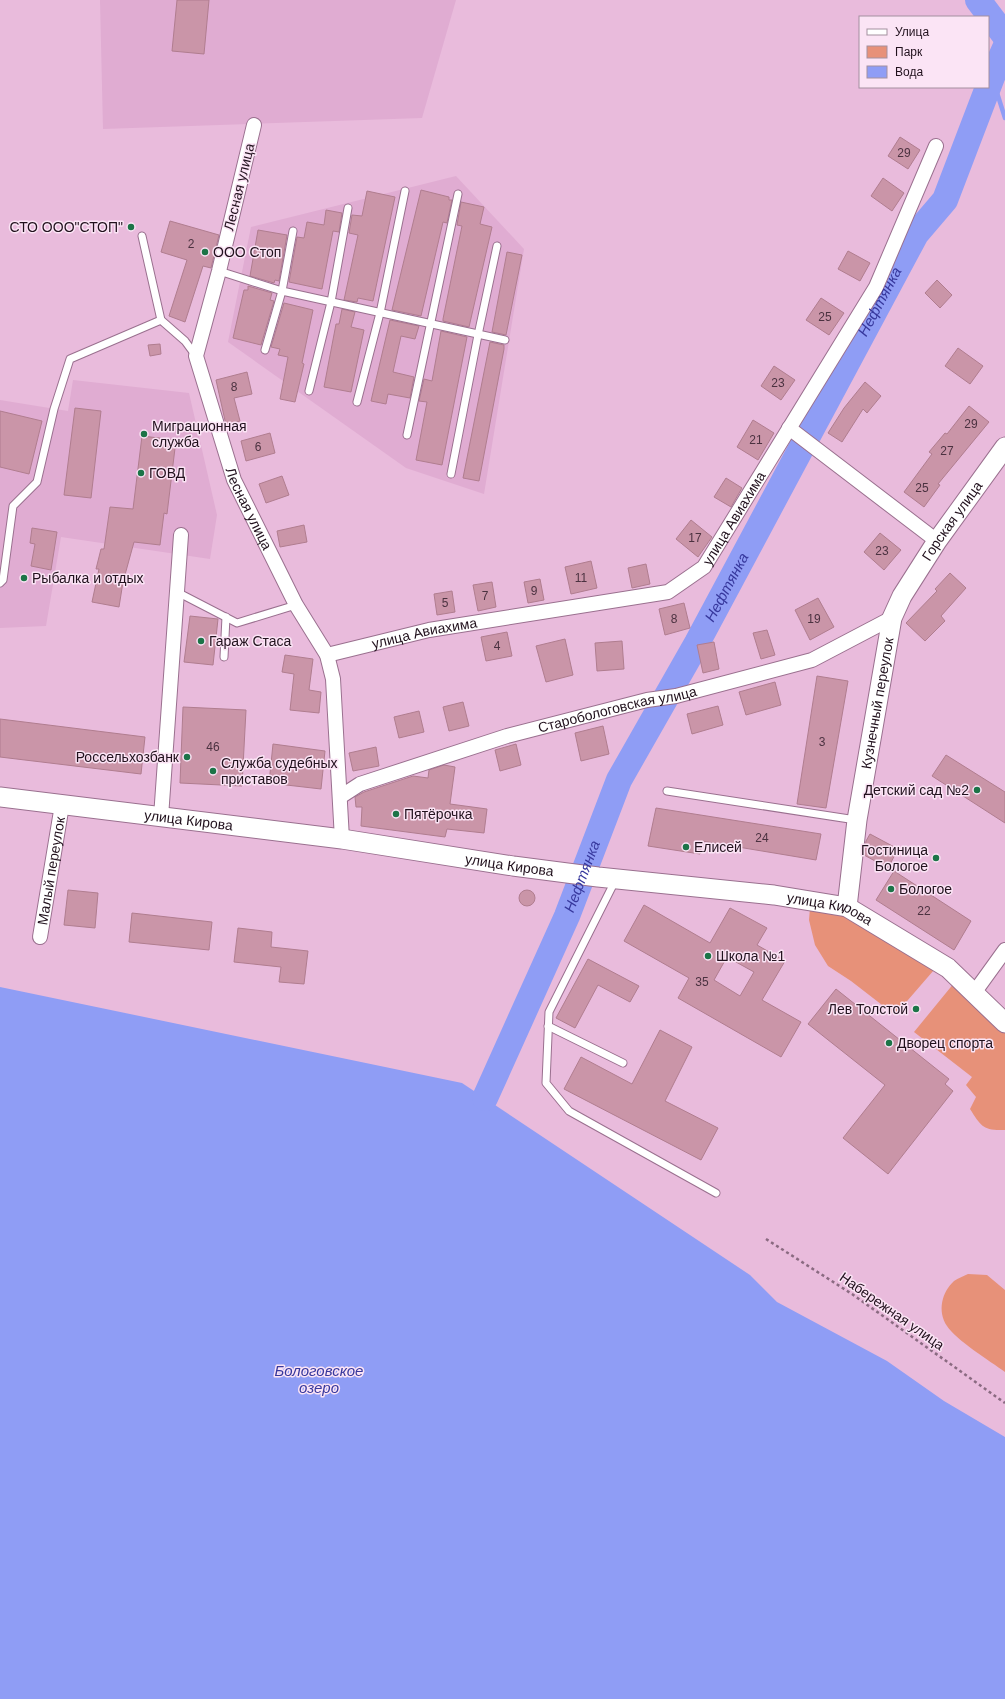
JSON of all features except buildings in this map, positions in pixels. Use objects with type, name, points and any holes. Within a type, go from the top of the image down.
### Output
[{"type":"main road","name":"Горская улица","points":[[902,596],[937,542],[1003,454]]},
{"type":"main road","name":"Кузнечный переулок","points":[[847,907],[857,820],[892,618],[902,596]]},
{"type":"main road","name":"улица Кирова","points":[[0,797],[342,839],[530,868],[607,878],[774,895],[847,907],[948,968],[1005,1023]]},
{"type":"street","name":"Лесная улица","points":[[254,125],[219,271],[196,356],[234,480],[296,605],[327,654],[333,679],[342,839]]},
{"type":"street","name":"улица Авиахима","points":[[327,654],[429,630],[668,592],[704,567],[876,287],[936,146]]},
{"type":"street","points":[[789,428],[937,542]]},
{"type":"street","points":[[161,817],[181,535]]},
{"type":"street","name":"Старобологовская улица","points":[[340,797],[360,784],[507,736],[647,700],[676,696],[812,660],[892,618]]},
{"type":"street","name":"Малый переулок","points":[[40,937],[62,805]]},
{"type":"street","points":[[974,993],[1005,950]]},
{"type":"lane","points":[[357,402],[380,313],[405,191]]},
{"type":"lane","points":[[407,435],[458,194]]},
{"type":"lane","points":[[309,391],[331,302],[348,208]]},
{"type":"lane","points":[[265,350],[282,291],[293,231]]},
{"type":"lane","points":[[142,236],[161,320],[185,341],[196,356]]},
{"type":"lane","points":[[451,474],[497,246]]},
{"type":"lane","points":[[219,271],[282,291],[504,340]]},
{"type":"lane","points":[[0,583],[3,580],[13,506],[36,482],[54,409],[70,359],[161,320]]},
{"type":"lane","points":[[177,592],[237,623],[296,605]]},
{"type":"lane","points":[[224,657],[226,617]]},
{"type":"lane","points":[[667,791],[857,820]]},
{"type":"lane","points":[[607,878],[549,1012],[546,1083],[569,1111],[716,1193]]},
{"type":"lane","points":[[548,1026],[623,1063]]},
{"type":"path","name":"Набережная улица","points":[[766,1240],[852,1294],[1005,1403]]},
{"type":"shaded area","points":[[100,0],[456,0],[422,118],[103,129]]},
{"type":"shaded area","points":[[456,176],[524,249],[484,494],[406,468],[228,342],[251,227]]},
{"type":"shaded area","points":[[73,380],[189,393],[217,515],[210,559],[61,537],[46,626],[0,628],[0,400],[68,411]]},
{"type":"green space","points":[[810,908],[837,913],[866,922],[940,963],[895,1015],[851,981],[828,966],[815,945],[809,920]]},
{"type":"green space","points":[[959,977],[1005,1019],[1005,1130],[992,1130],[983,1126],[977,1120],[970,1109],[976,1097],[966,1085],[972,1077],[914,1032]]},
{"type":"green space","points":[[968,1274],[987,1275],[1005,1290],[1005,1372],[958,1338],[951,1332],[944,1320],[942,1314],[942,1302],[946,1291],[954,1281]]},
{"type":"water","name":"Бологовское озеро","points":[[0,987],[462,1083],[750,1275],[777,1302],[887,1361],[944,1401],[1005,1437],[1005,1699],[0,1699]]},
{"type":"waterway","name":"Нефтянка","points":[[978,0],[1005,36]]},
{"type":"waterway","name":"Нефтянка","points":[[989,85],[1005,48]]},
{"type":"waterway","points":[[992,77],[1005,118]]},
{"type":"waterway","name":"Нефтянка","points":[[485,1098],[567,916],[619,780],[697,643],[916,234],[945,200],[988,88]]},
{"type":"place","name":"СТО ООО\"СТОП\"","points":[[131,227]]},
{"type":"place","name":"ООО Стоп","points":[[205,252]]},
{"type":"place","name":"Миграционная служба","points":[[144,434]]},
{"type":"place","name":"ГОВД","points":[[141,473]]},
{"type":"place","name":"Рыбалка и отдых","points":[[24,578]]},
{"type":"place","name":"Гараж Стаса","points":[[201,641]]},
{"type":"place","name":"Россельхозбанк","points":[[187,757]]},
{"type":"place","name":"Служба судебных приставов","points":[[213,771]]},
{"type":"place","name":"Детский сад №2","points":[[977,790]]},
{"type":"place","name":"Пятёрочка","points":[[396,814]]},
{"type":"place","name":"Елисей","points":[[686,847]]},
{"type":"place","name":"Гостиница Бологое","points":[[936,858]]},
{"type":"place","name":"Бологое","points":[[891,889]]},
{"type":"place","name":"Школа №1","points":[[708,956]]},
{"type":"place","name":"Лев Толстой","points":[[916,1009]]},
{"type":"place","name":"Дворец спорта","points":[[889,1043]]}]
